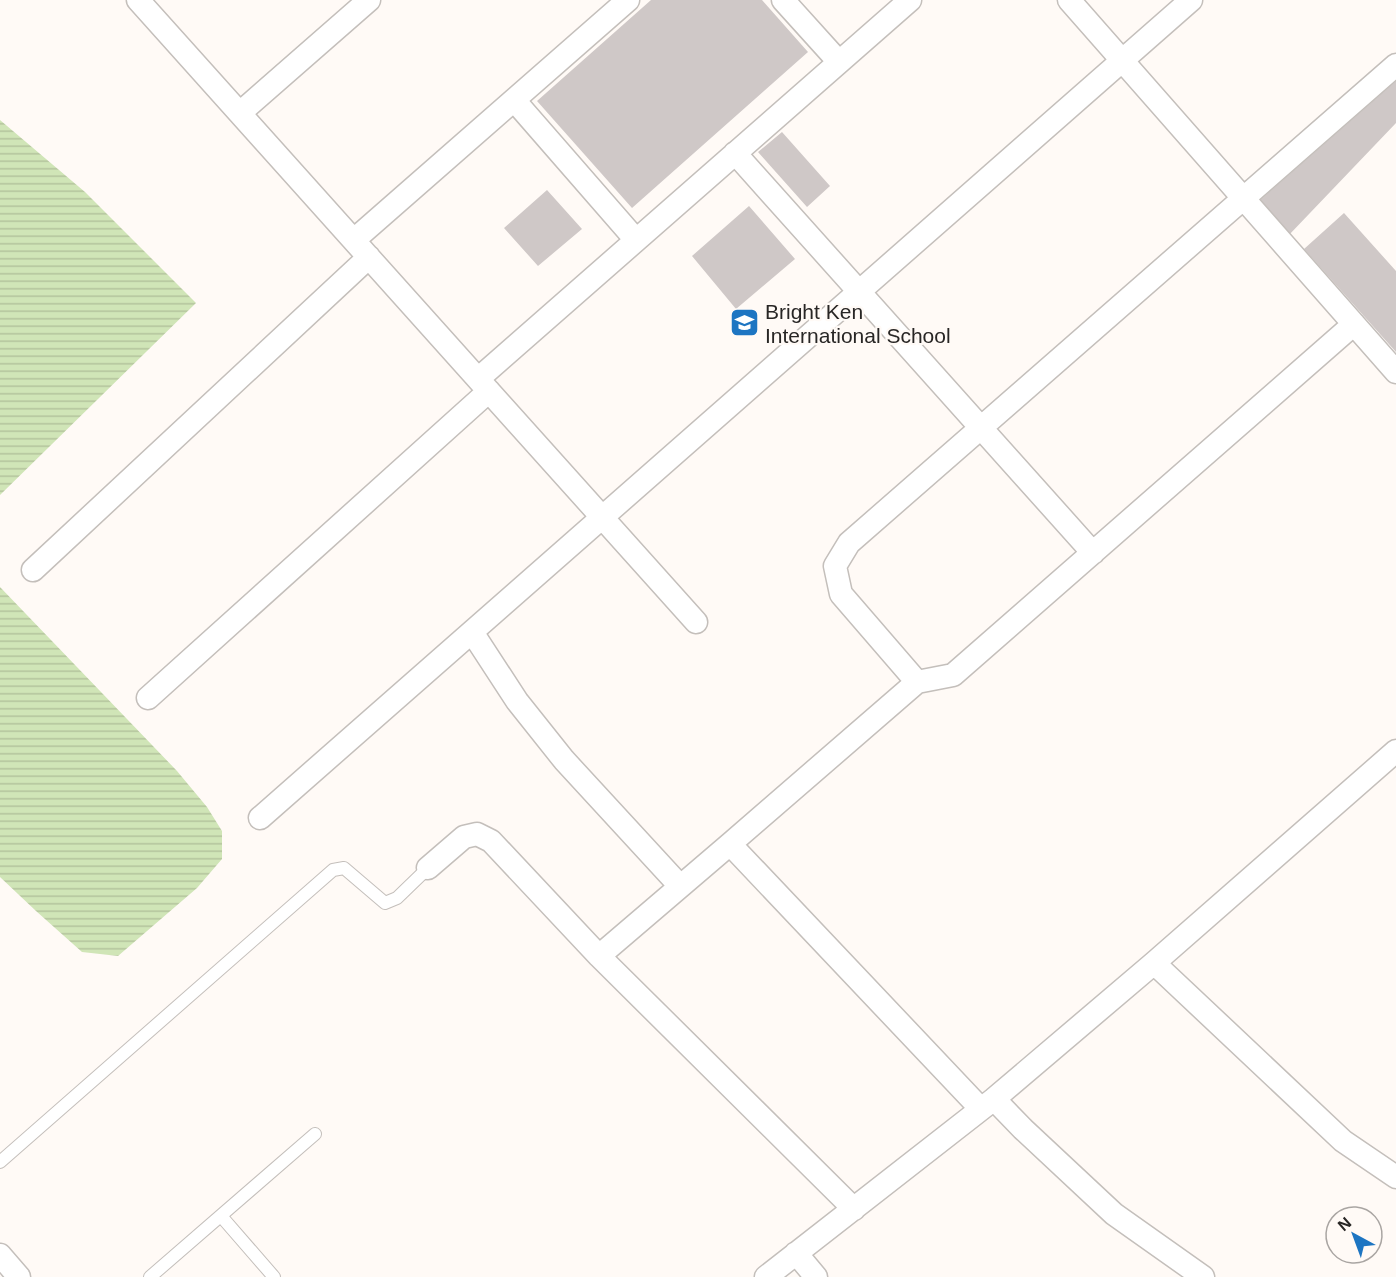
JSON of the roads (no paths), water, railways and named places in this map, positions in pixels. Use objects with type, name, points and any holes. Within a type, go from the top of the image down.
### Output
[{"type":"street","points":[[138,0],[696,622]]},
{"type":"street","points":[[240,113],[368,0]]},
{"type":"street","points":[[783,0],[839,62]]},
{"type":"street","points":[[148,698],[636,240],[910,0]]},
{"type":"street","points":[[1069,0],[1396,372]]},
{"type":"street","points":[[260,818],[1191,0]]},
{"type":"street","points":[[33,570],[361,248],[617,4]]},
{"type":"street","points":[[917,682],[841,594],[835,566],[849,543],[1396,65]]},
{"type":"street","points":[[514,100],[636,240]]},
{"type":"street","points":[[735,153],[1093,553]]},
{"type":"street","points":[[599,956],[917,682],[953,675],[1354,324]]},
{"type":"street","points":[[472,632],[517,701],[564,760],[681,886]]},
{"type":"street","points":[[766,1277],[988,1104],[1154,963],[1396,751]]},
{"type":"street","points":[[428,868],[464,837],[477,834],[491,841],[599,956],[854,1209]]},
{"type":"street","points":[[730,844],[988,1104],[1023,1129],[1114,1214],[1203,1277]]},
{"type":"street","points":[[1154,963],[1343,1141],[1396,1177]]},
{"type":"street","points":[[796,1253],[816,1277]]},
{"type":"street","points":[[0,1255],[19,1277]]},
{"type":"lane","points":[[0,1162],[333,870],[344,868],[385,903],[397,898],[428,868]]},
{"type":"lane","points":[[150,1277],[315,1134]]},
{"type":"lane","points":[[221,1216],[273,1277]]},
{"type":"place","name":"Bright Ken International School","points":[[744,323]]}]
